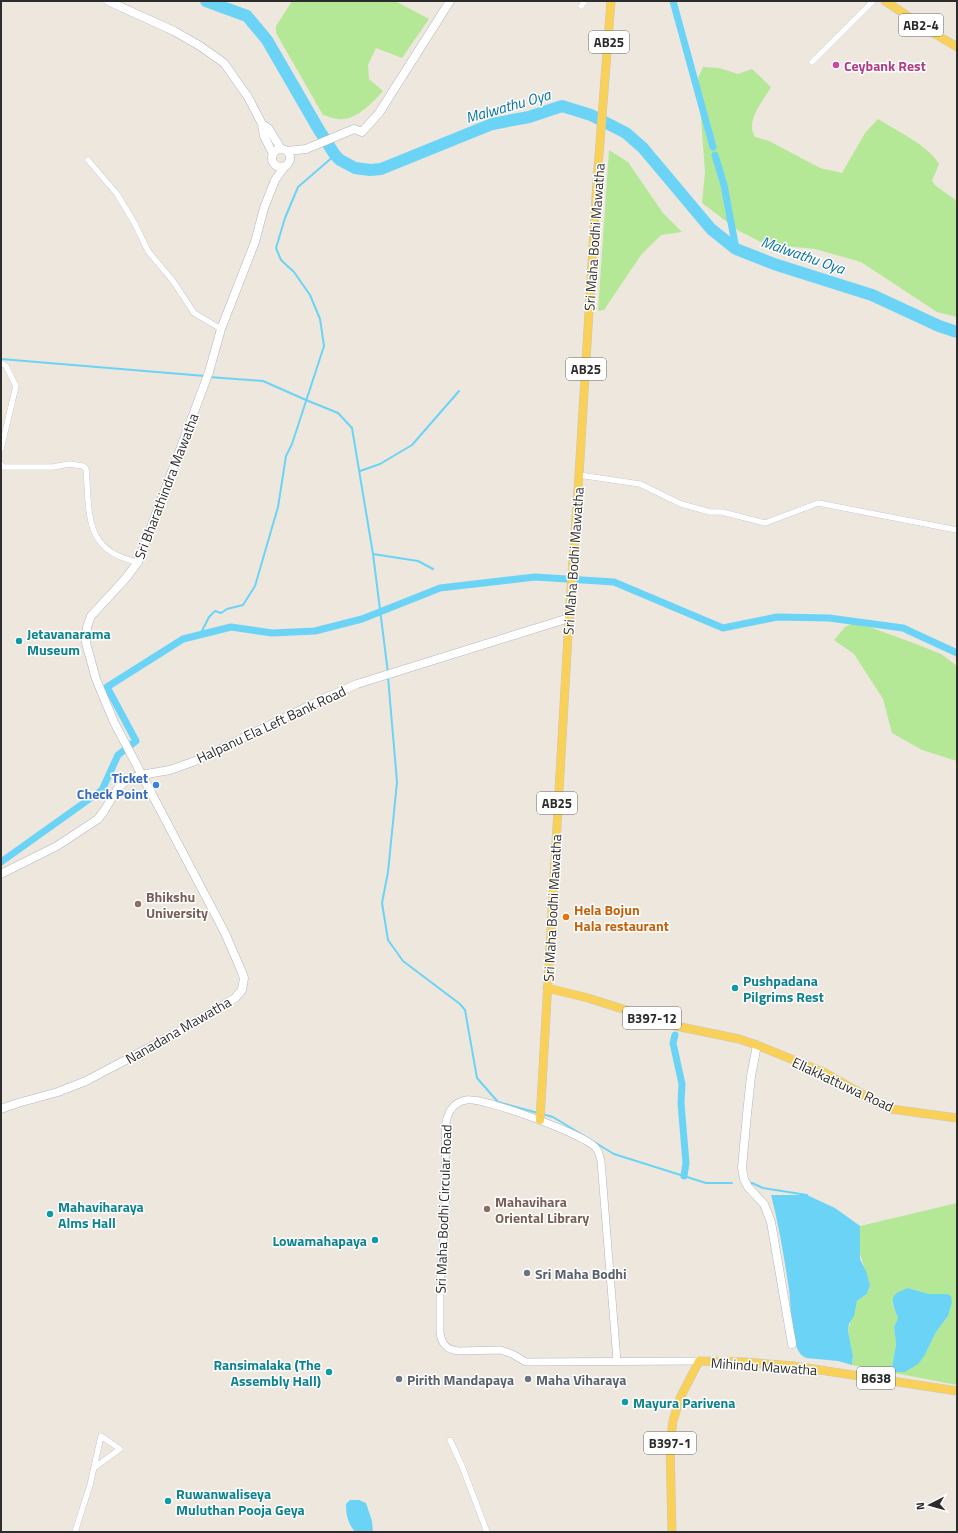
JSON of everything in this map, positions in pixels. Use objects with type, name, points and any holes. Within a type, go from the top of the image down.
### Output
[{"type":"main road","points":[[108,1],[174,31],[200,46],[224,63],[248,97],[262,124],[264,136],[273,154],[274,163],[279,166],[285,166],[290,159],[302,153],[306,149]]},
{"type":"main road","points":[[273,154],[284,150],[306,149],[354,129],[362,132],[379,113],[450,1]]},
{"type":"main road","name":"Sri Maha Bodhi Mawatha","points":[[540,1120],[568,618],[611,1]]},
{"type":"main road","name":"AB2-4","points":[[885,1],[957,47]]},
{"type":"main road","points":[[262,124],[269,129],[290,156],[290,159]]},
{"type":"main road","name":"Sri Bharathindra Mawatha","points":[[274,163],[275,180]]},
{"type":"main road","name":"Sri Bharathindra Mawatha","points":[[141,775],[108,708],[96,679],[88,651],[86,635],[88,621],[90,616],[126,578],[138,562],[209,372],[221,330],[255,242],[264,208],[275,180],[285,166]]},
{"type":"main road","name":"Halpanu Ela Left Bank Road","points":[[1,874],[57,846],[98,819],[122,783],[141,775],[170,770],[198,760],[356,684],[568,618]]},
{"type":"main road","name":"Nanadana Mawatha","points":[[1,1109],[58,1092],[86,1081],[175,1034],[235,998],[242,990],[244,978],[242,970],[225,933],[141,775]]},
{"type":"main road","name":"Ellakkattuwa Road","points":[[547,988],[588,998],[676,1026],[739,1039],[757,1045],[825,1073],[884,1106],[900,1110],[957,1118]]},
{"type":"main road","points":[[757,1045],[751,1076],[742,1168],[746,1183],[764,1204],[771,1222],[792,1344]]},
{"type":"main road","name":"Mihindu Mawatha","points":[[672,1532],[670,1448],[673,1422],[680,1398],[700,1361],[744,1362],[794,1366],[957,1391]]},
{"type":"street","points":[[581,6],[584,1]]},
{"type":"street","points":[[812,62],[873,1]]},
{"type":"street","points":[[88,160],[117,194],[135,224],[148,251],[173,282],[194,313],[221,330]]},
{"type":"street","points":[[1,363],[6,366],[16,386],[1,449]]},
{"type":"street","points":[[1,464],[3,467],[53,467],[69,464],[83,466],[86,469],[91,525],[101,545],[113,554],[138,562]]},
{"type":"street","points":[[579,475],[640,484],[681,504],[710,512],[722,512],[765,523],[818,503],[957,530]]},
{"type":"street","name":"Sri Maha Bodhi Circular Road","points":[[474,1100],[540,1120],[585,1139],[596,1148],[600,1154],[617,1361],[526,1362],[501,1350],[453,1351],[445,1346],[441,1338],[440,1282],[446,1214],[446,1118],[450,1111],[460,1102],[474,1100]]},
{"type":"street","name":"B638","points":[[617,1361],[700,1361]]},
{"type":"street","points":[[75,1532],[95,1467],[101,1436],[120,1449],[95,1467]]},
{"type":"street","points":[[450,1440],[488,1532]]},
{"type":"green space","points":[[292,1],[395,1],[429,19],[402,58],[376,48],[368,65],[369,79],[383,91],[369,105],[357,114],[344,119],[336,119],[323,115],[276,33],[276,26]]},
{"type":"green space","points":[[703,67],[719,68],[738,74],[752,69],[771,87],[756,111],[752,124],[752,131],[755,137],[769,141],[820,168],[842,173],[865,133],[878,119],[912,139],[928,151],[939,164],[932,181],[936,186],[957,201],[957,317],[937,312],[861,262],[815,249],[765,244],[739,231],[702,203],[705,172],[698,78]]},
{"type":"green space","points":[[609,150],[628,162],[663,213],[682,232],[661,235],[641,255],[604,310],[598,311]]},
{"type":"green space","points":[[856,622],[941,654],[957,666],[957,761],[922,750],[892,733],[883,699],[854,654],[834,640],[845,627]]},
{"type":"green space","points":[[957,1203],[957,1385],[852,1365],[853,1356],[848,1331],[857,1301],[867,1294],[870,1285],[860,1254],[860,1226]],"holes":[[[908,1288],[929,1294],[947,1294],[948,1316],[936,1332],[925,1355],[892,1367],[896,1344],[894,1327],[898,1318],[892,1303]]]},
{"type":"water","points":[[771,1195],[807,1195],[835,1208],[860,1226],[860,1259],[866,1271],[870,1285],[867,1294],[857,1301],[854,1316],[849,1324],[848,1331],[853,1356],[852,1365],[838,1361],[806,1358],[801,1355],[796,1346],[789,1289],[779,1230]]},
{"type":"water","points":[[908,1288],[929,1294],[947,1294],[951,1296],[952,1302],[948,1316],[936,1332],[925,1355],[918,1364],[905,1372],[893,1372],[892,1367],[896,1344],[894,1327],[898,1318],[893,1299],[897,1293]]},
{"type":"water","points":[[350,1500],[359,1500],[366,1503],[372,1521],[373,1532],[355,1532],[349,1522],[346,1512],[346,1504]]},
{"type":"waterway","name":"Malwathu Oya","points":[[206,1],[247,16],[267,40],[335,155],[340,160],[355,168],[370,170],[381,169],[492,124],[529,117],[562,106],[591,115],[626,133],[643,148],[711,229],[736,249],[774,264],[872,295],[939,326],[957,332]]},
{"type":"waterway","points":[[673,1],[713,147]]},
{"type":"waterway","points":[[200,635],[209,617],[215,611],[221,613],[227,609],[243,605],[255,586],[278,507],[286,456],[292,444],[324,346],[320,319],[310,295],[294,272],[281,260],[276,248],[285,218],[298,187],[335,155]]},
{"type":"waterway","points":[[715,155],[724,185],[736,249]]},
{"type":"waterway","points":[[1,359],[205,376]]},
{"type":"waterway","points":[[209,377],[263,381],[338,413],[352,428],[373,554],[388,673]]},
{"type":"waterway","points":[[360,471],[380,464],[412,445],[459,391]]},
{"type":"waterway","points":[[373,554],[418,561],[433,569]]},
{"type":"waterway","points":[[1,862],[102,790],[118,755],[136,741],[107,687],[183,639],[231,627],[272,633],[315,631],[362,619],[440,588],[535,577],[614,582],[723,628],[777,617],[829,618],[903,628],[957,653]]},
{"type":"waterway","points":[[388,677],[397,782],[388,872],[382,903],[388,940],[403,961],[460,1004],[465,1010],[477,1078],[498,1102],[538,1113]]},
{"type":"waterway","points":[[675,1035],[673,1043],[682,1084],[681,1103],[686,1163],[684,1176]]},
{"type":"waterway","points":[[542,1114],[553,1117],[614,1154],[706,1183],[732,1183]]},
{"type":"waterway","points":[[748,1183],[752,1183],[763,1188],[807,1195]]},
{"type":"place","name":"Ceybank Rest","points":[[836,65]]},
{"type":"place","name":"Jetavanarama Museum","points":[[19,641]]},
{"type":"place","name":"Ticket Check Point","points":[[156,785]]},
{"type":"place","name":"Bhikshu University","points":[[138,904]]},
{"type":"place","name":"Hela Bojun Hala restaurant","points":[[566,917]]},
{"type":"place","name":"Pushpadana Pilgrims Rest","points":[[735,988]]},
{"type":"place","name":"Mahavihara Oriental Library","points":[[487,1209]]},
{"type":"place","name":"Mahaviharaya Alms Hall","points":[[50,1214]]},
{"type":"place","name":"Lowamahapaya","points":[[375,1240]]},
{"type":"place","name":"Sri Maha Bodhi","points":[[527,1273]]},
{"type":"place","name":"Ransimalaka (The Assembly Hall)","points":[[329,1372]]},
{"type":"place","name":"Pirith Mandapaya","points":[[399,1379]]},
{"type":"place","name":"Maha Viharaya","points":[[528,1379]]},
{"type":"place","name":"Mayura Parivena","points":[[625,1402]]},
{"type":"place","name":"Ruwanwaliseya Muluthan Pooja Geya","points":[[168,1501]]}]
